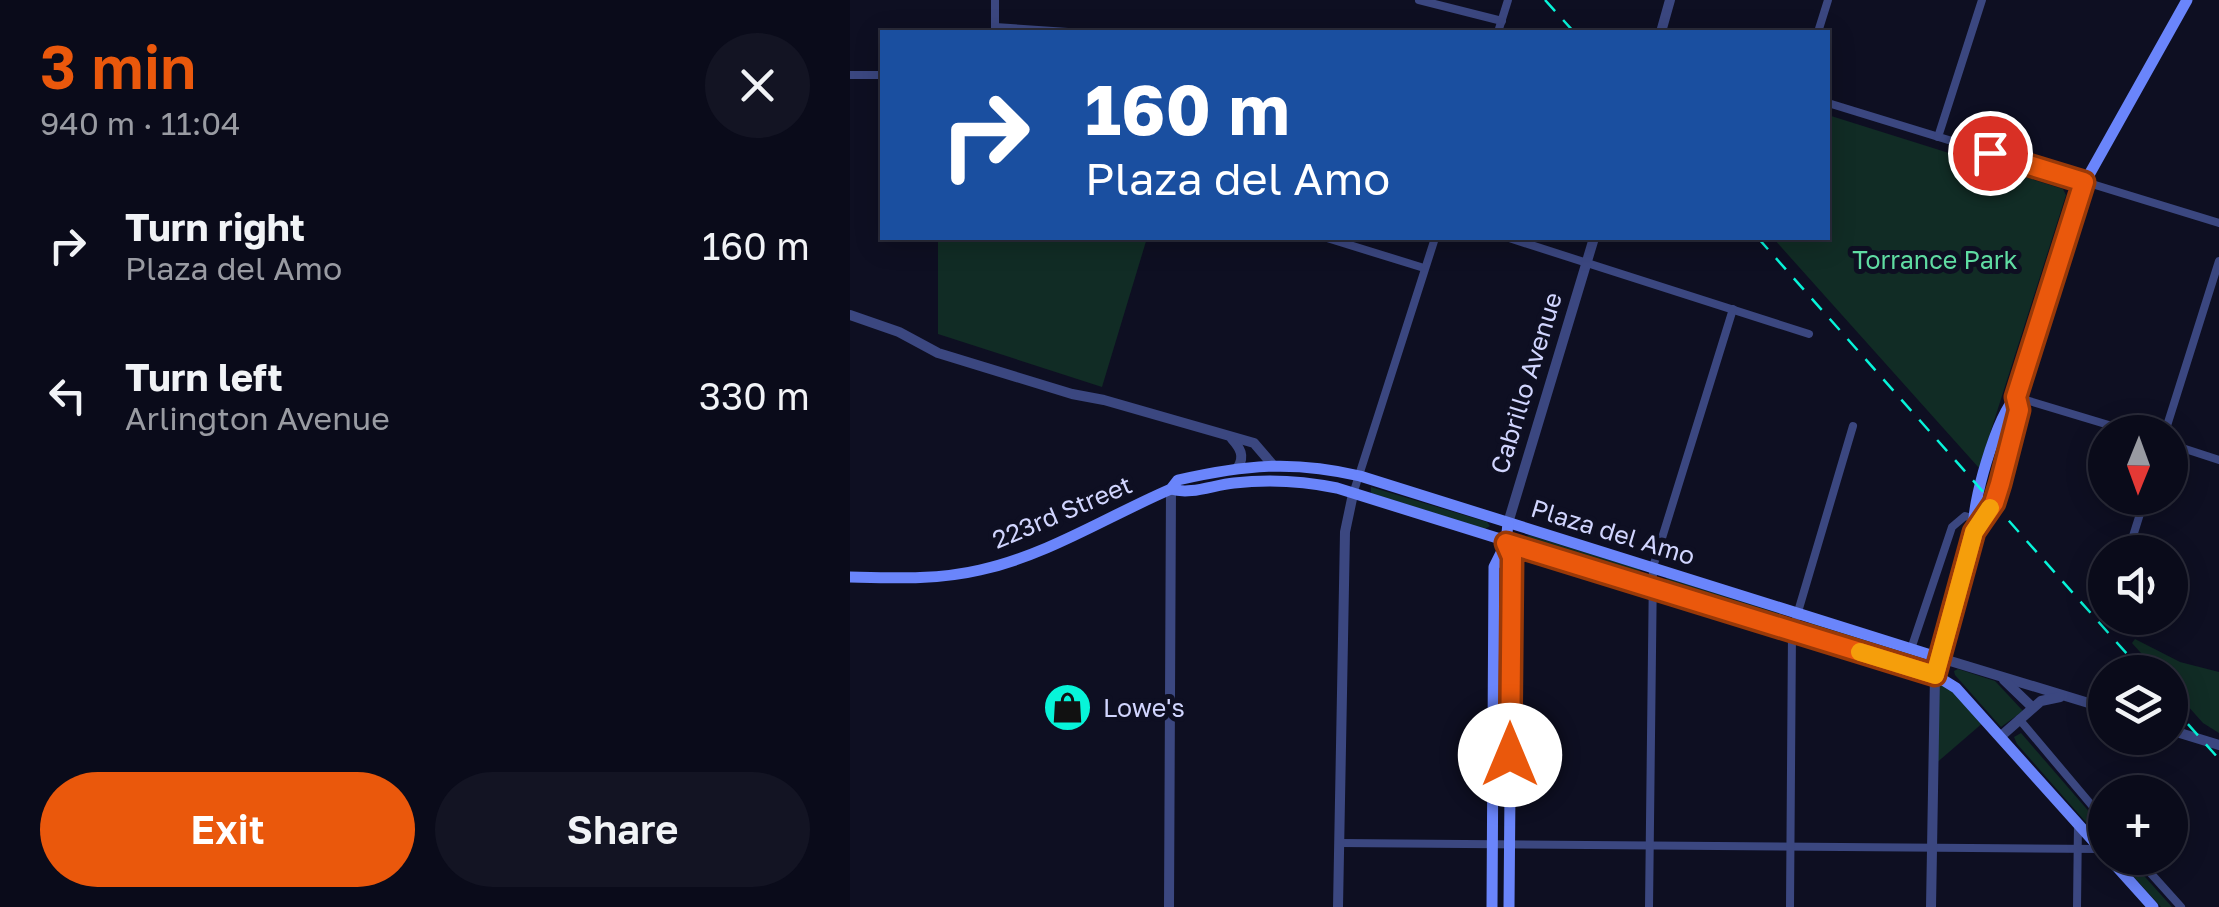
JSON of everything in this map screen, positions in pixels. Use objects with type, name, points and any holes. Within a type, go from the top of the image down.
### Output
[{"type":"main road","points":[[1974,532],[1972,518],[2006,406],[2016,397],[2084,182],[2188,0]]},
{"type":"main road","points":[[1935,675],[1974,532],[1994,503],[2000,484],[2019,410],[2016,397]]},
{"type":"main road","name":"Plaza del Amo","points":[[1937,657],[1336,470],[1272,464],[1238,467],[1178,480],[1172,490],[1183,493],[1208,486],[1268,481],[1317,484],[1935,675],[1956,688],[2088,834]]},
{"type":"main road","name":"223rd Street","points":[[850,578],[925,577],[980,570],[1038,552],[1172,490]]},
{"type":"main road","name":"Cabrillo Avenue","points":[[1492,907],[1494,567],[1506,543],[1508,523]]},
{"type":"main road","name":"Cabrillo Avenue","points":[[1506,543],[1512,557],[1509,907]]},
{"type":"main road","name":"Plaza del Amo","points":[[2125,875],[2153,907]]},
{"type":"street","points":[[994,0],[995,30]]},
{"type":"street","points":[[1419,0],[1502,20]]},
{"type":"street","points":[[1499,30],[1508,0]]},
{"type":"street","points":[[1661,30],[1670,0]]},
{"type":"street","points":[[1819,30],[1828,0]]},
{"type":"street","points":[[1938,137],[1982,0]]},
{"type":"street","points":[[850,74],[880,76]]},
{"type":"street","points":[[1830,103],[2219,224]]},
{"type":"street","points":[[1333,240],[1424,268]]},
{"type":"street","points":[[1338,907],[1345,532],[1353,494],[1434,240]]},
{"type":"street","points":[[1516,240],[1809,334]]},
{"type":"street","name":"Cabrillo Avenue","points":[[1508,523],[1593,240]]},
{"type":"street","points":[[2169,415],[2219,261]]},
{"type":"street","points":[[1649,907],[1653,566],[1733,309]]},
{"type":"street","name":"Plaza del Amo","points":[[850,315],[899,332],[938,353],[1254,443],[1272,464]]},
{"type":"street","points":[[2016,397],[2088,419]]},
{"type":"street","points":[[1790,907],[1792,632],[1852,426]]},
{"type":"street","points":[[1231,438],[1240,447],[1242,461],[1238,467]]},
{"type":"street","points":[[2188,450],[2219,460]]},
{"type":"street","points":[[1169,907],[1172,490]]},
{"type":"street","points":[[1911,649],[1952,527],[1965,516],[1972,518]]},
{"type":"street","points":[[1937,657],[2088,702]]},
{"type":"street","points":[[1931,907],[1935,675]]},
{"type":"street","points":[[2000,676],[2032,707]]},
{"type":"street","points":[[2000,736],[2032,707],[2049,698],[2081,700]]},
{"type":"street","points":[[2019,719],[2088,801]]},
{"type":"street","points":[[2188,736],[2219,745]]},
{"type":"street","points":[[2077,907],[2078,823]]},
{"type":"street","points":[[1340,843],[2088,850]]},
{"type":"street","points":[[2152,875],[2181,907]]},
{"type":"green space","name":"Torrance Park","points":[[1830,116],[2063,189],[2066,195],[1979,468],[1775,240],[1830,240]]},
{"type":"green space","points":[[938,240],[1146,240],[1102,387],[938,334]]},
{"type":"green space","points":[[1371,487],[1490,526],[1485,529],[1371,493]]},
{"type":"green space","points":[[1529,535],[1639,569],[1642,574],[1638,577],[1527,542],[1525,538]]},
{"type":"green space","points":[[1667,578],[1784,618],[1780,621],[1666,585],[1663,581]]},
{"type":"green space","points":[[1810,622],[1922,658],[1923,663],[1807,629],[1805,626]]},
{"type":"green space","points":[[2135,639],[2166,655],[2143,655],[2132,643]]},
{"type":"green space","points":[[2188,664],[2219,672],[2219,733],[2188,706]]},
{"type":"green space","points":[[1958,669],[1995,681],[2023,711],[2001,727],[1955,675]]},
{"type":"green space","points":[[1936,677],[1985,721],[1934,765]]},
{"type":"green space","points":[[2021,733],[2088,810],[2088,825],[2017,744],[2014,737]]},
{"type":"green space","points":[[2132,875],[2143,875],[2172,907],[2161,907]]},
{"type":"railway","points":[[1545,0],[1572,30]]},
{"type":"railway","points":[[1760,240],[2128,655]]},
{"type":"railway","points":[[2188,724],[2219,759]]},
{"type":"slow traffic","points":[[1860,652],[1935,675],[1974,532],[1990,508]]},
{"type":"place","name":"Lowe's","points":[[1068,708]]},
{"type":"route","points":[[1510,755],[1512,557],[1506,543],[1935,675],[1974,532],[1994,503],[2000,484],[2019,410],[2016,397],[2084,182],[1990,153]]}]
